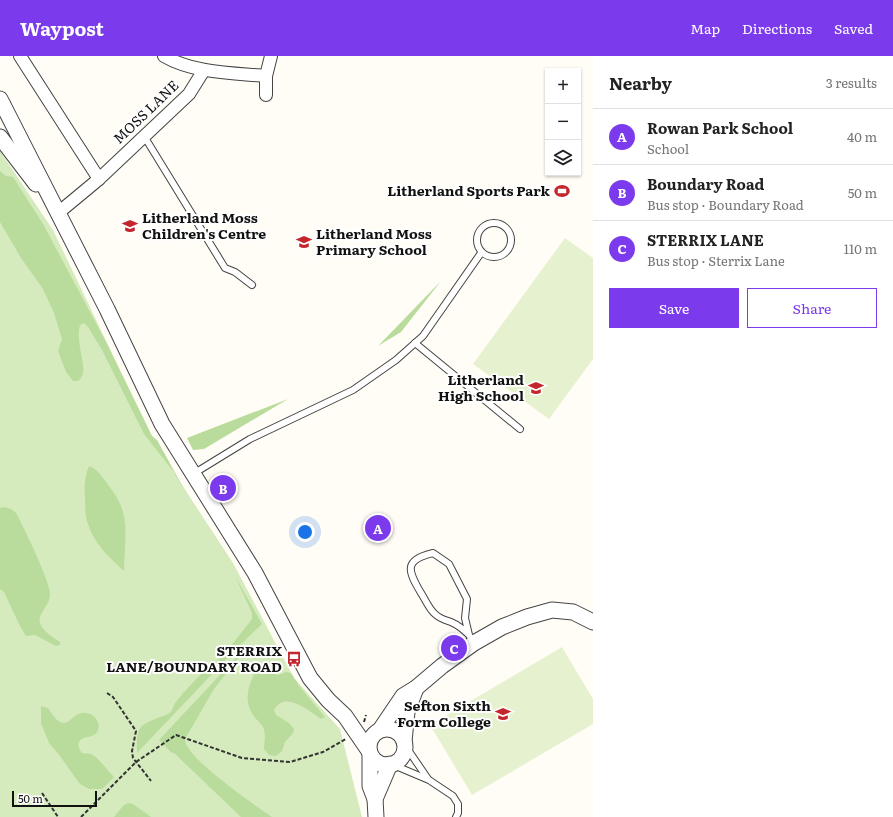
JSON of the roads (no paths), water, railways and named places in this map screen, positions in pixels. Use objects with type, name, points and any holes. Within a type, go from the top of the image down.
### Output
[{"type":"street","points":[[20,56],[99,179]]},
{"type":"street","points":[[164,56],[204,70],[266,76]]},
{"type":"street","points":[[266,95],[266,76],[271,56]]},
{"type":"street","name":"MOSS LANE","points":[[58,213],[99,179],[189,94],[204,70]]},
{"type":"street","points":[[0,99],[107,310],[162,424],[255,573],[310,678],[328,700],[345,716],[372,757],[380,763],[390,764],[400,759],[404,750],[407,712],[416,688]]},
{"type":"street","points":[[1,140],[58,213]]},
{"type":"street","points":[[376,817],[375,799],[370,781],[369,746],[372,736],[380,730],[403,696],[416,688],[471,639],[527,617],[552,610],[573,612],[593,622]]},
{"type":"street","points":[[345,716],[363,725],[380,730],[392,730],[401,736],[404,743]]},
{"type":"street","points":[[375,799],[390,764]]},
{"type":"lane","points":[[144,136],[225,268],[235,272],[252,286]]},
{"type":"lane","points":[[497,223],[507,229],[511,240],[508,251],[503,255],[492,258],[481,253],[476,243],[478,232],[481,228],[486,224],[497,223]]},
{"type":"lane","points":[[193,474],[250,440],[353,390],[396,360],[423,336],[481,253]]},
{"type":"lane","points":[[415,343],[520,429]]},
{"type":"lane","points":[[433,553],[449,564],[466,599],[465,618],[471,639],[460,627],[452,622],[442,620],[433,612],[411,576],[413,562],[420,556],[433,553]]},
{"type":"lane","points":[[404,743],[429,780]]},
{"type":"lane","points":[[390,764],[429,780],[453,796],[456,800],[458,808],[456,817]]},
{"type":"place","name":"Litherland Sports Park","points":[[562,191]]},
{"type":"place","name":"Litherland Moss Children's Centre","points":[[130,226]]},
{"type":"place","name":"Litherland Moss Primary School","points":[[304,242]]},
{"type":"place","name":"Litherland High School","points":[[536,388]]},
{"type":"place","name":"Boundary Road","points":[[223,488]]},
{"type":"place","name":"Rowan Park School","points":[[378,528]]},
{"type":"place","name":"STERRIX LANE","points":[[454,648]]},
{"type":"place","name":"STERRIX LANE/BOUNDARY ROAD","points":[[294,659]]},
{"type":"place","name":"Sefton Sixth Form College","points":[[503,714]]}]
